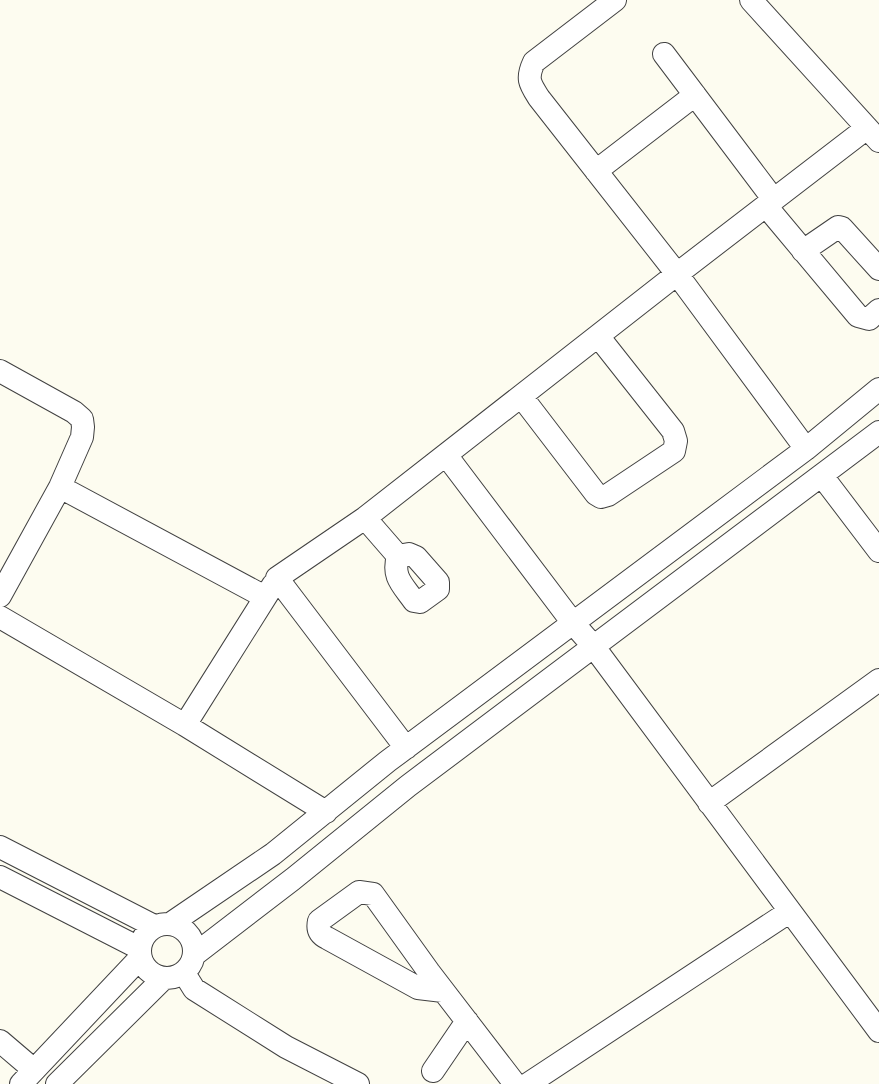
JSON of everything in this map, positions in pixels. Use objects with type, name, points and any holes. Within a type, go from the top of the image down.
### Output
[{"type":"street","points":[[615,0],[534,62],[529,72],[530,82],[539,98],[677,274],[806,449]]},
{"type":"street","points":[[185,725],[277,578],[365,518],[770,203],[873,135],[751,0]]},
{"type":"street","points":[[664,54],[695,95],[803,251],[858,316],[868,319],[879,310]]},
{"type":"street","points":[[596,171],[695,95]]},
{"type":"street","points":[[803,251],[838,227],[842,228],[879,269]]},
{"type":"street","points":[[521,396],[596,494],[602,497],[608,495],[674,451],[676,441],[673,431],[598,336]]},
{"type":"street","points":[[0,371],[74,412],[82,420],[83,427],[82,437],[60,487],[0,596]]},
{"type":"street","points":[[0,1041],[27,1077],[140,953],[143,937],[261,863],[406,748],[806,449],[879,389]]},
{"type":"street","points":[[194,955],[293,879],[392,799],[879,432]]},
{"type":"street","points":[[446,455],[573,623],[594,647],[789,912],[879,1031]]},
{"type":"street","points":[[822,476],[879,552]]},
{"type":"street","points":[[60,487],[265,597]]},
{"type":"street","points":[[365,518],[398,556]]},
{"type":"street","points":[[277,578],[406,748]]},
{"type":"street","points":[[0,617],[185,725],[326,812]]},
{"type":"street","points":[[709,803],[879,680]]},
{"type":"street","points":[[0,847],[162,925],[181,927],[189,934],[194,944],[194,955],[191,965],[173,976],[57,1084]]},
{"type":"street","points":[[0,876],[140,953],[149,972],[173,976],[286,1047],[358,1084]]},
{"type":"street","points":[[443,991],[418,988],[327,938],[320,934],[318,928],[319,921],[359,892],[373,894],[443,991],[515,1084]]},
{"type":"street","points":[[528,1084],[789,912]]},
{"type":"street","points":[[433,1071],[467,1021]]}]
